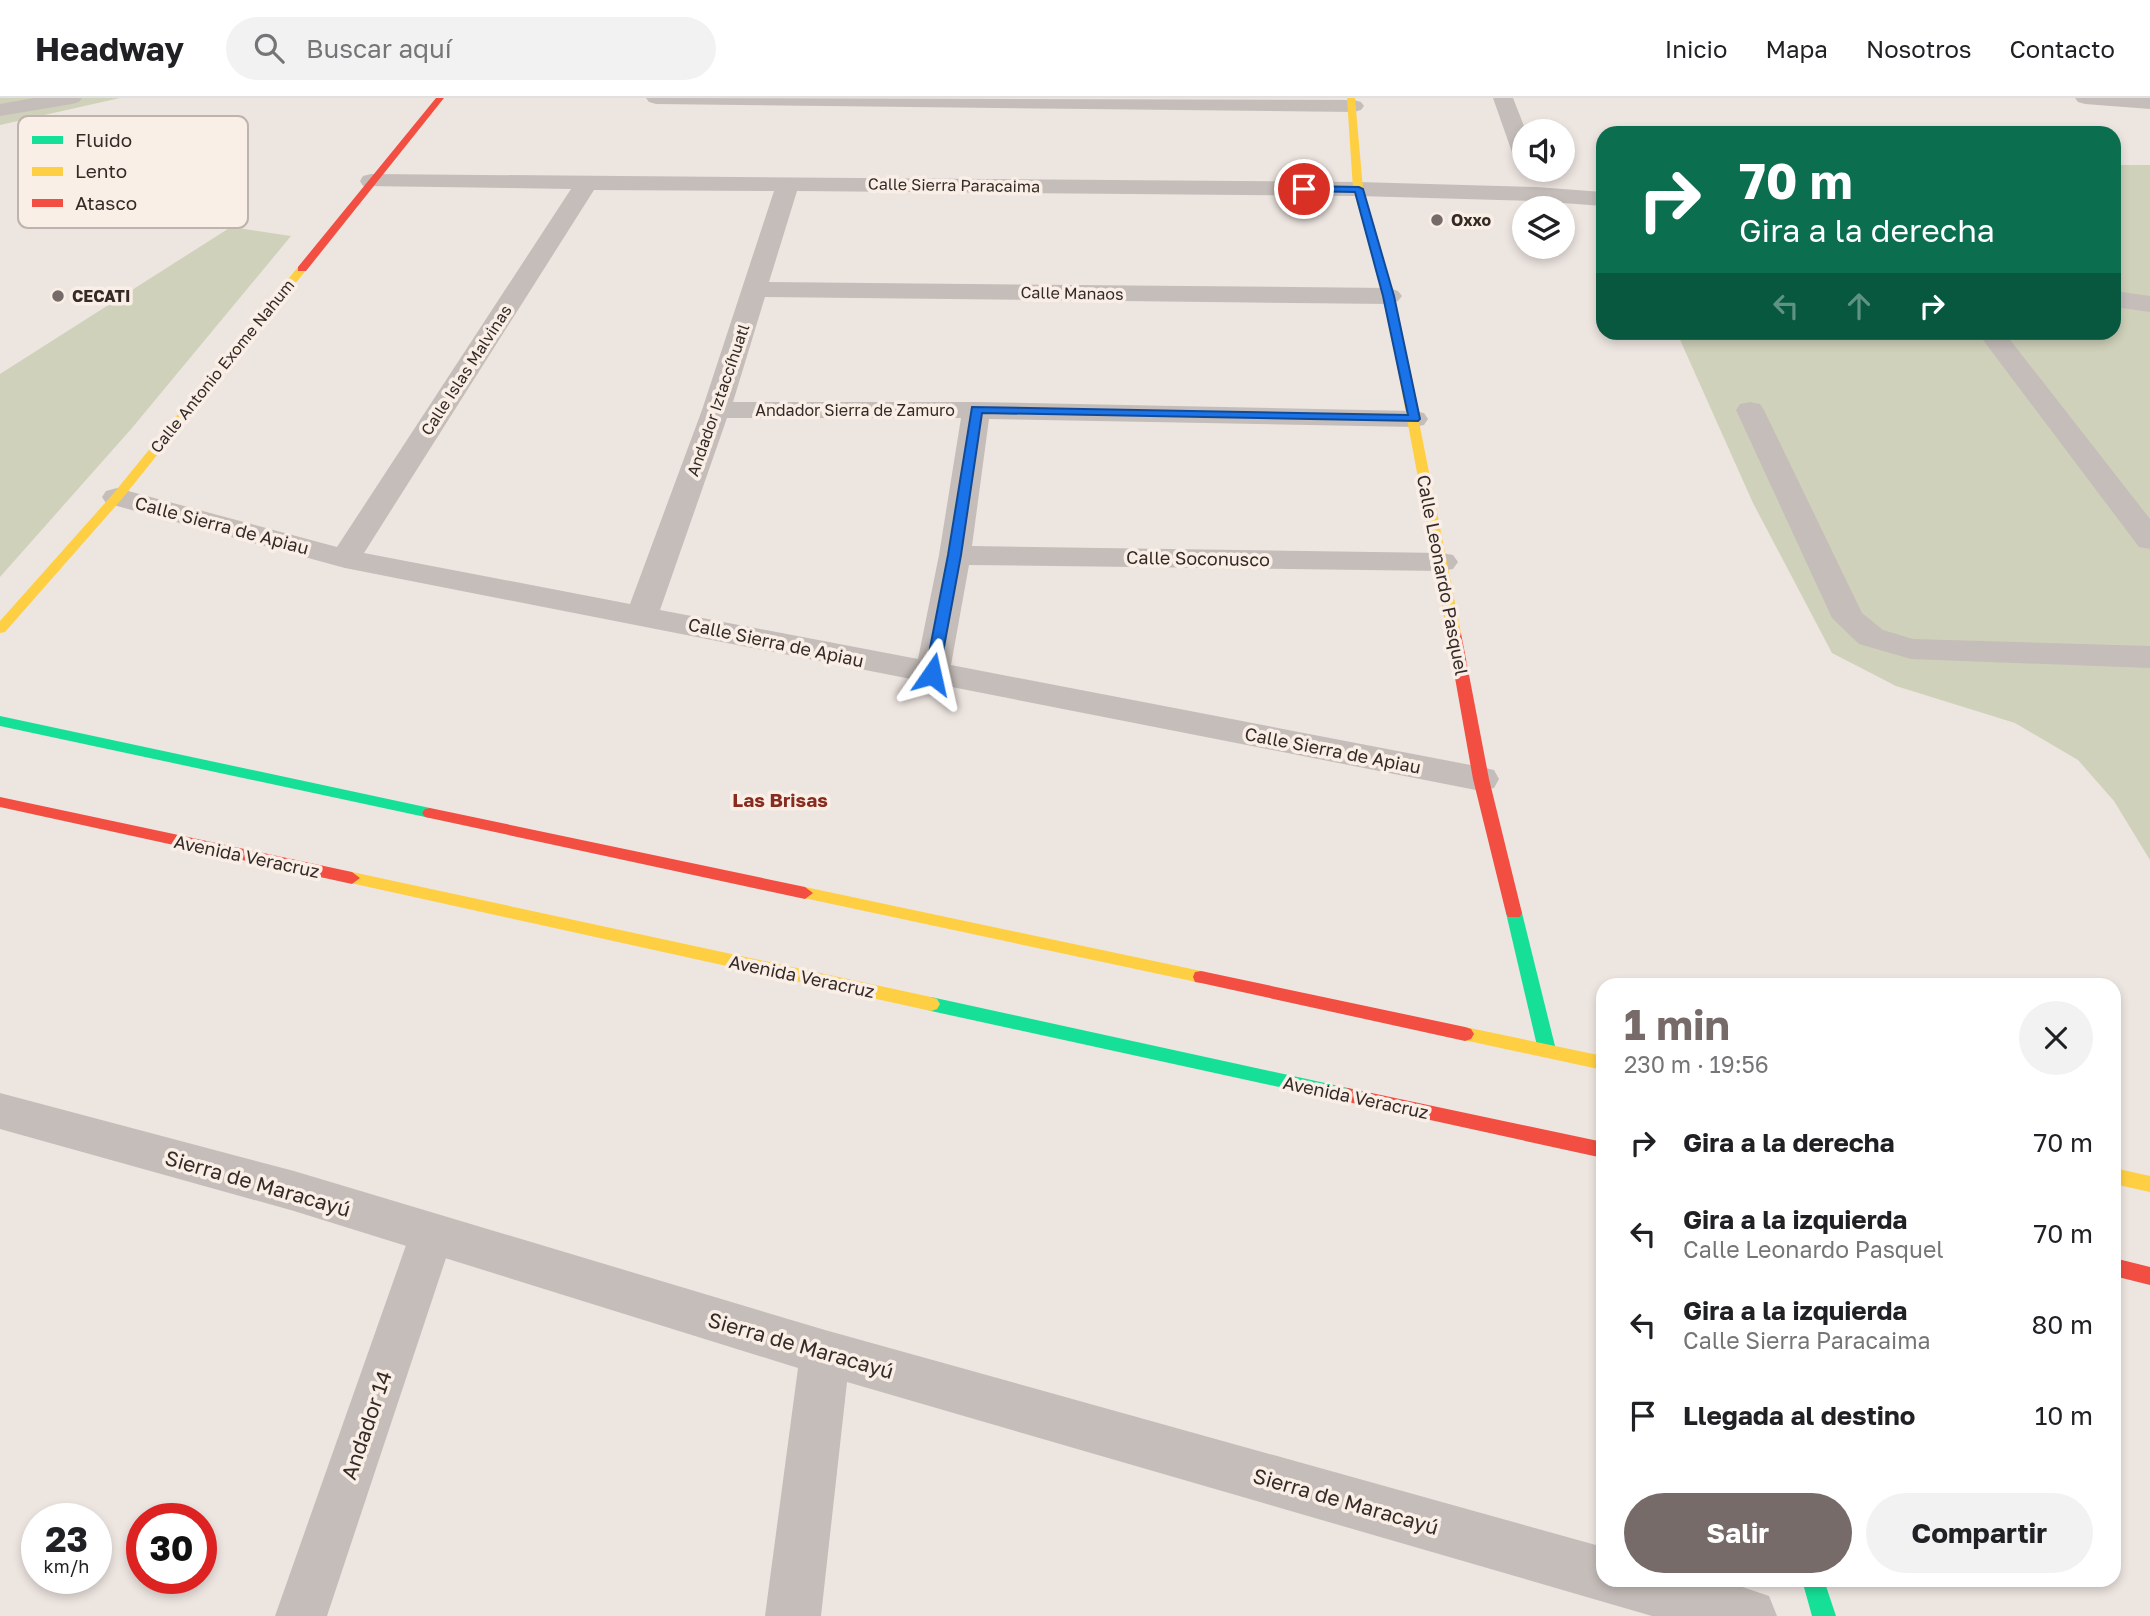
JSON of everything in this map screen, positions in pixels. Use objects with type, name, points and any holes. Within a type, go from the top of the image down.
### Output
[{"type":"street","points":[[0,110],[72,98]]},
{"type":"street","name":"Calle Antonio Exome Nahum","points":[[0,629],[117,497],[440,98]]},
{"type":"street","points":[[656,98],[1352,102]]},
{"type":"street","points":[[1503,98],[1512,122]]},
{"type":"street","points":[[2085,98],[2150,103]]},
{"type":"street","name":"Calle Leonardo Pasquel","points":[[1352,102],[1359,189],[1388,296],[1414,419],[1481,779],[1546,1050]]},
{"type":"street","name":"Calle Sierra Paracaima","points":[[371,181],[1359,189],[1596,198]]},
{"type":"street","name":"Calle Islas Malvinas","points":[[345,559],[587,182]]},
{"type":"street","points":[[1532,182],[1536,194]]},
{"type":"street","name":"Andador Iztaccíhuatl","points":[[642,615],[716,410],[788,184]]},
{"type":"street","name":"Calle Manaos","points":[[755,289],[1388,296]]},
{"type":"street","points":[[2121,300],[2150,304]]},
{"type":"street","points":[[1996,340],[2150,540]]},
{"type":"street","name":"Andador Sierra de Zamuro","points":[[716,410],[976,410],[1414,419]]},
{"type":"street","points":[[932,674],[955,555],[976,410]]},
{"type":"street","points":[[1750,410],[1848,618],[1871,637],[1911,649],[1934,651],[2150,657]]},
{"type":"street","name":"Calle Sierra de Apiau","points":[[117,497],[345,559],[1481,779]]},
{"type":"street","name":"Calle Soconusco","points":[[955,555],[1441,562]]},
{"type":"street","points":[[0,721],[1596,1061]]},
{"type":"street","name":"Avenida Veracruz","points":[[0,802],[1596,1148]]},
{"type":"street","name":"Sierra de Maracayú","points":[[0,1111],[294,1191],[825,1353],[1596,1572]]},
{"type":"street","points":[[2121,1178],[2150,1184]]},
{"type":"street","points":[[2121,1269],[2150,1276]]},
{"type":"street","points":[[793,1616],[825,1353]]},
{"type":"street","points":[[1648,1587],[1749,1616]]},
{"type":"street","points":[[1815,1587],[1824,1616]]},
{"type":"lane","name":"Andador 14","points":[[301,1616],[432,1234]]},
{"type":"green space","points":[[0,98],[120,98],[40,116],[18,116],[18,121],[0,125]]},
{"type":"green space","points":[[2121,165],[2150,165],[2150,860],[2114,801],[2078,760],[2015,723],[1896,686],[1832,653],[1753,503],[1680,340],[2121,340]]},
{"type":"green space","points":[[229,228],[291,236],[132,428],[0,577],[0,374]]},
{"type":"traffic: fast","points":[[0,721],[430,813]]},
{"type":"traffic: fast","points":[[1514,913],[1547,1050]]},
{"type":"traffic: fast","points":[[931,1004],[1348,1095]]},
{"type":"traffic: fast","points":[[1815,1587],[1824,1616]]},
{"type":"traffic: slow","points":[[1351,98],[1358,189],[1389,296],[1454,633]]},
{"type":"traffic: slow","points":[[0,629],[117,497],[302,269]]},
{"type":"traffic: slow","points":[[352,878],[931,1004]]},
{"type":"traffic: slow","points":[[805,893],[1201,977]]},
{"type":"traffic: slow","points":[[1465,1034],[1596,1062]]},
{"type":"traffic: slow","points":[[2121,1178],[2150,1184]]},
{"type":"traffic: jam","points":[[302,269],[440,98]]},
{"type":"traffic: jam","points":[[1454,633],[1481,779],[1514,913]]},
{"type":"traffic: jam","points":[[0,802],[352,878]]},
{"type":"traffic: jam","points":[[430,813],[805,893]]},
{"type":"traffic: jam","points":[[1201,977],[1465,1034]]},
{"type":"traffic: jam","points":[[1348,1095],[1596,1148]]},
{"type":"traffic: jam","points":[[2121,1269],[2150,1276]]},
{"type":"place","name":"Oxxo","points":[[1437,220]]},
{"type":"place","name":"CECATI","points":[[58,296]]},
{"type":"district","name":"Las Brisas","points":[[780,799]]},
{"type":"route","points":[[932,674],[955,555],[976,410],[1414,419],[1388,296],[1359,189],[1304,189]]}]
